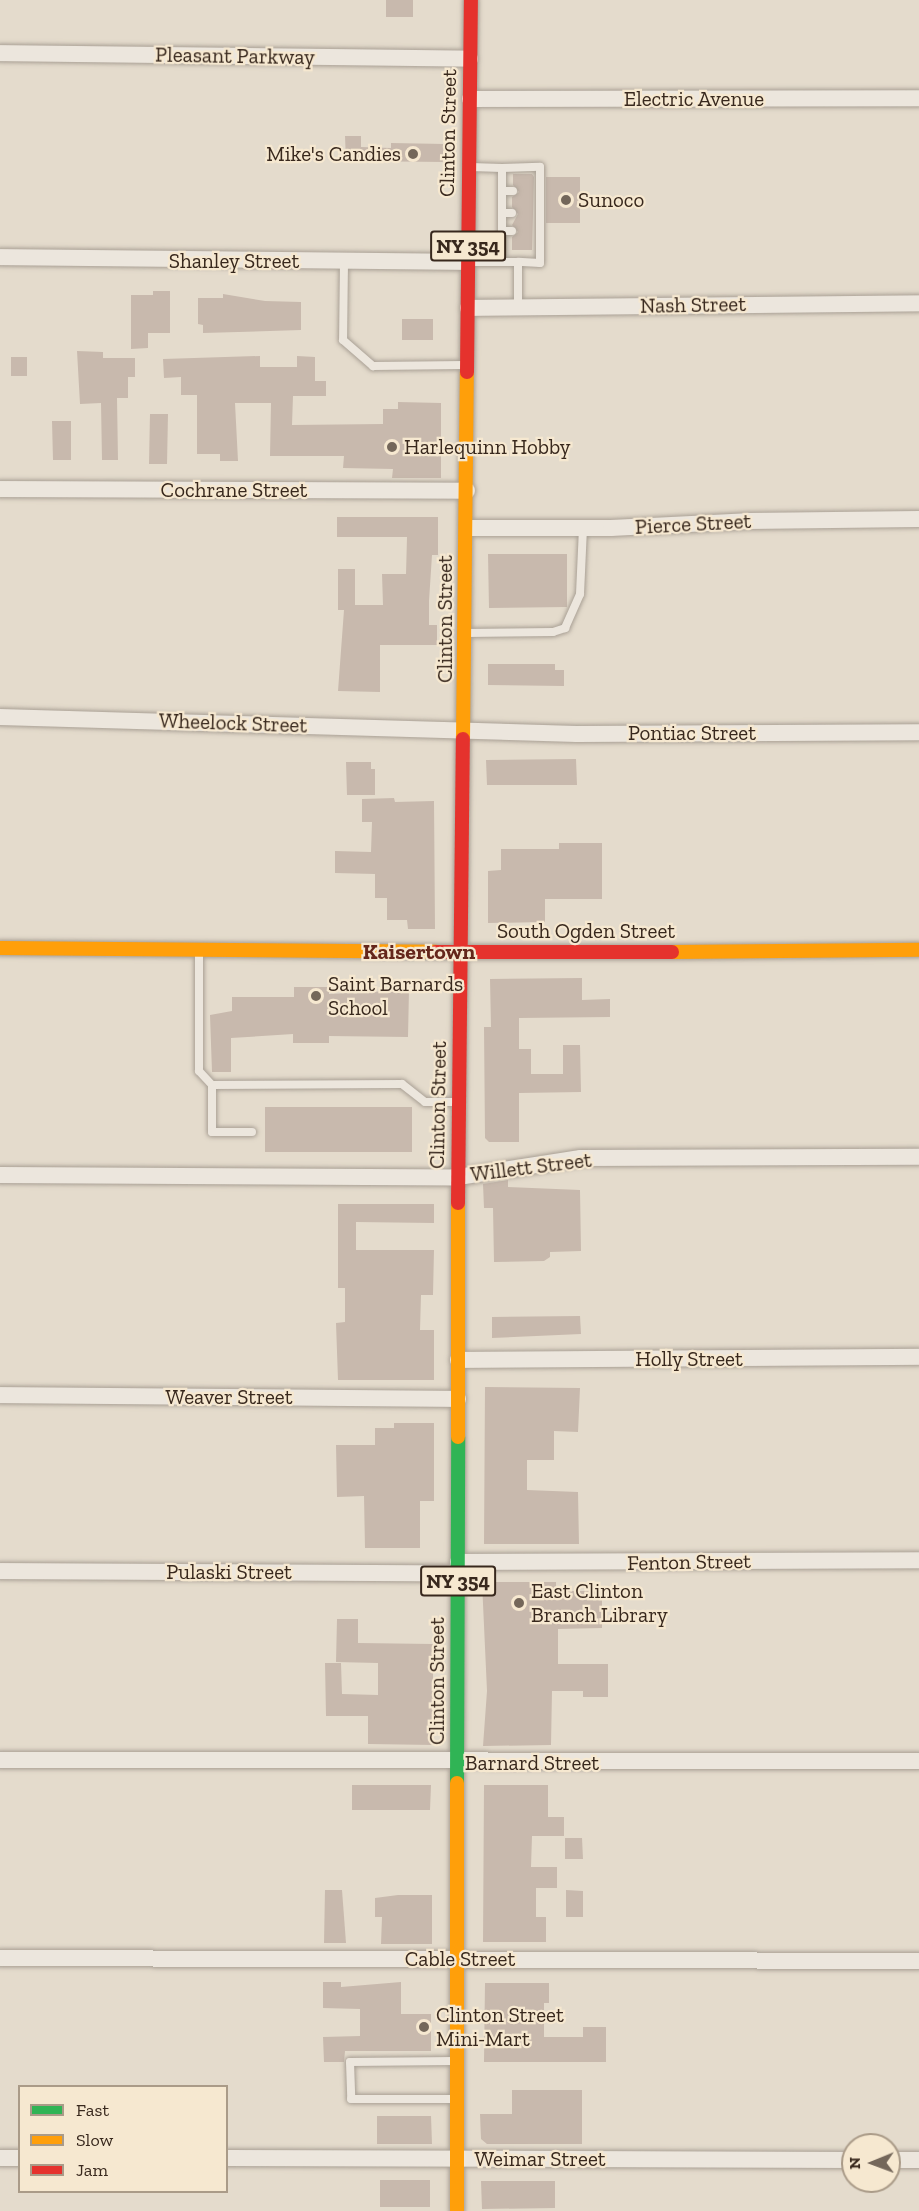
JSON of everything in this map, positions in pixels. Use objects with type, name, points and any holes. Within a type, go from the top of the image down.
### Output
[{"type":"main road","name":"Clinton Street","points":[[457,2211],[458,1177],[465,730],[467,262],[471,0]]},
{"type":"main road","name":"South Ogden Street","points":[[0,948],[462,951],[919,950]]},
{"type":"street","name":"Pleasant Parkway","points":[[0,53],[470,59]]},
{"type":"street","name":"Electric Avenue","points":[[470,99],[919,98]]},
{"type":"street","name":"Shanley Street","points":[[0,257],[467,262]]},
{"type":"street","name":"Nash Street","points":[[468,308],[919,303]]},
{"type":"street","name":"Cochrane Street","points":[[0,489],[467,491]]},
{"type":"street","name":"Pierce Street","points":[[467,528],[583,528],[747,520],[919,519]]},
{"type":"street","name":"Wheelock Street","points":[[0,717],[465,730]]},
{"type":"street","name":"Pontiac Street","points":[[465,730],[578,734],[919,732]]},
{"type":"street","name":"Willett Street","points":[[0,1175],[458,1177],[581,1158],[919,1157]]},
{"type":"street","name":"Holly Street","points":[[458,1360],[919,1358]]},
{"type":"street","name":"Weaver Street","points":[[0,1395],[458,1399]]},
{"type":"street","name":"Fenton Street","points":[[458,1568],[919,1560]]},
{"type":"street","name":"Pulaski Street","points":[[0,1571],[458,1568]]},
{"type":"street","name":"Barnard Street","points":[[0,1760],[458,1763],[919,1761]]},
{"type":"street","name":"Cable Street","points":[[0,1958],[919,1961]]},
{"type":"street","points":[[0,2158],[18,2158]]},
{"type":"street","name":"Weimar Street","points":[[228,2158],[841,2160]]},
{"type":"street","points":[[901,2160],[919,2160]]},
{"type":"lane","points":[[467,262],[540,263],[536,231],[536,191],[540,167],[469,167]]},
{"type":"lane","points":[[502,168],[502,262]]},
{"type":"lane","points":[[502,191],[513,191]]},
{"type":"lane","points":[[502,213],[512,213]]},
{"type":"lane","points":[[502,231],[512,231]]},
{"type":"lane","points":[[344,261],[343,340],[373,366],[467,365]]},
{"type":"lane","points":[[518,262],[518,308]]},
{"type":"lane","points":[[466,633],[553,632],[565,628],[580,594],[583,528]]},
{"type":"lane","points":[[200,949],[199,1071],[212,1085],[212,1132],[252,1132]]},
{"type":"lane","points":[[212,1085],[402,1084],[425,1102],[460,1102]]},
{"type":"lane","points":[[456,2099],[351,2099],[350,2062],[457,2061]]},
{"type":"building","points":[[386,0],[413,0],[413,17],[386,17]]},
{"type":"building","name":"Mike's Candies","points":[[345,136],[361,136],[361,147],[391,148],[391,143],[445,144],[445,162],[346,161]]},
{"type":"building","name":"Sunoco","points":[[513,174],[532,174],[534,177],[532,250],[512,250],[512,237],[518,232],[512,225],[518,214],[512,207],[512,197],[519,192],[513,185]]},
{"type":"building","name":"Sunoco","points":[[546,177],[580,177],[580,223],[546,223]]},
{"type":"building","points":[[153,291],[170,291],[170,333],[148,333],[148,348],[131,349],[131,295],[153,295]]},
{"type":"building","points":[[223,294],[265,301],[301,302],[301,330],[203,333],[203,325],[198,324],[198,298],[223,298]]},
{"type":"building","points":[[402,319],[433,319],[433,340],[402,340]]},
{"type":"building","points":[[77,351],[103,352],[103,358],[135,358],[135,377],[128,377],[128,398],[117,398],[118,460],[102,460],[101,403],[80,404]]},
{"type":"building","points":[[260,356],[260,367],[297,367],[297,356],[315,357],[315,381],[326,381],[326,396],[293,396],[292,425],[383,424],[383,409],[398,409],[398,402],[441,403],[441,478],[392,478],[393,469],[343,468],[344,456],[270,456],[271,403],[235,403],[238,461],[220,461],[220,454],[197,454],[197,395],[181,395],[181,377],[164,378],[163,359]]},
{"type":"building","points":[[11,357],[27,357],[27,376],[11,376]]},
{"type":"building","points":[[150,414],[168,414],[167,464],[149,464]]},
{"type":"building","points":[[52,421],[71,421],[71,460],[53,460]]},
{"type":"building","points":[[337,517],[438,517],[438,555],[432,555],[429,601],[429,625],[437,625],[437,645],[380,645],[380,692],[338,691],[344,610],[338,610],[338,569],[355,569],[355,605],[383,605],[382,574],[406,574],[407,537],[337,537]]},
{"type":"building","points":[[488,554],[567,554],[567,607],[489,608]]},
{"type":"building","points":[[488,664],[555,664],[555,670],[564,670],[564,686],[488,685]]},
{"type":"building","points":[[576,759],[577,785],[487,785],[486,760]]},
{"type":"building","points":[[346,762],[371,762],[371,769],[375,769],[375,795],[347,795]]},
{"type":"building","points":[[394,798],[395,802],[434,801],[435,929],[408,929],[407,920],[387,920],[387,898],[375,898],[375,874],[335,873],[335,851],[371,852],[372,822],[362,822],[362,799]]},
{"type":"building","points":[[559,843],[602,843],[602,899],[545,899],[545,922],[488,923],[488,871],[501,870],[501,849],[559,849]]},
{"type":"building","points":[[582,978],[582,1000],[610,999],[610,1017],[519,1018],[519,1049],[531,1049],[531,1074],[563,1074],[563,1045],[580,1045],[581,1092],[519,1093],[519,1142],[489,1142],[485,1138],[484,1027],[491,1027],[490,979]]},
{"type":"building","points":[[294,987],[329,987],[329,994],[409,990],[408,1037],[329,1036],[329,1043],[293,1043],[293,1034],[231,1038],[231,1072],[212,1072],[210,1015],[232,1011],[232,997],[294,997]]},
{"type":"building","points":[[265,1107],[412,1107],[412,1152],[265,1152]]},
{"type":"building","points":[[508,1180],[508,1187],[580,1190],[581,1251],[550,1252],[550,1257],[544,1261],[494,1262],[493,1208],[484,1208],[483,1184]]},
{"type":"building","points":[[338,1204],[434,1204],[434,1223],[356,1222],[356,1250],[434,1250],[433,1295],[421,1295],[420,1330],[434,1330],[434,1380],[338,1380],[336,1323],[345,1322],[345,1288],[338,1288]]},
{"type":"building","points":[[580,1316],[581,1334],[492,1338],[492,1317]]},
{"type":"building","points":[[485,1387],[580,1388],[578,1432],[554,1431],[554,1460],[527,1460],[527,1490],[578,1492],[579,1544],[484,1544]]},
{"type":"building","points":[[394,1423],[434,1423],[434,1501],[420,1501],[420,1548],[365,1548],[364,1496],[337,1497],[336,1445],[375,1445],[375,1428],[394,1428]]},
{"type":"building","points":[[482,1582],[556,1582],[556,1591],[602,1591],[602,1628],[558,1629],[558,1664],[608,1664],[608,1697],[583,1697],[583,1691],[552,1691],[551,1745],[483,1746],[487,1691]]},
{"type":"building","points":[[337,1619],[358,1619],[358,1643],[433,1644],[433,1745],[368,1744],[368,1716],[326,1716],[325,1663],[341,1663],[342,1694],[378,1695],[378,1663],[336,1662]]},
{"type":"building","points":[[352,1785],[431,1785],[430,1810],[352,1810]]},
{"type":"building","points":[[484,1785],[548,1785],[548,1817],[564,1817],[564,1836],[532,1836],[531,1867],[557,1867],[557,1888],[536,1888],[536,1917],[546,1917],[546,1942],[483,1942]]},
{"type":"building","points":[[565,1838],[582,1838],[583,1859],[565,1859]]},
{"type":"building","points":[[325,1890],[342,1890],[346,1943],[324,1943]]},
{"type":"building","points":[[566,1890],[583,1891],[583,1917],[566,1917]]},
{"type":"building","points":[[432,1895],[432,1944],[381,1944],[382,1917],[375,1917],[375,1898]]},
{"type":"building","points":[[323,1982],[341,1982],[341,1987],[401,1982],[401,2014],[431,2014],[431,2051],[345,2051],[344,2062],[324,2062],[323,2037],[360,2036],[360,2009],[323,2008]]},
{"type":"building","points":[[485,1983],[549,1983],[549,2003],[544,2003],[544,2037],[583,2037],[583,2027],[606,2027],[606,2062],[484,2062]]},
{"type":"building","points":[[512,2090],[582,2090],[582,2144],[487,2144],[481,2139],[480,2114],[512,2114]]},
{"type":"building","points":[[377,2116],[431,2116],[432,2144],[377,2144]]},
{"type":"building","points":[[380,2180],[430,2180],[430,2207],[380,2207]]},
{"type":"building","points":[[481,2181],[555,2181],[555,2208],[482,2209]]},
{"type":"traffic: fast","points":[[457,1783],[458,1437]]},
{"type":"traffic: slow","points":[[463,739],[467,372]]},
{"type":"traffic: slow","points":[[0,948],[436,952]]},
{"type":"traffic: slow","points":[[672,952],[919,950]]},
{"type":"traffic: slow","points":[[458,1203],[458,1437]]},
{"type":"traffic: slow","points":[[457,1783],[457,2211]]},
{"type":"traffic: jam","points":[[467,372],[471,0]]},
{"type":"traffic: jam","points":[[458,1203],[463,739]]},
{"type":"traffic: jam","points":[[436,952],[672,952]]},
{"type":"place","name":"Mike's Candies","points":[[413,154]]},
{"type":"place","name":"Sunoco","points":[[566,200]]},
{"type":"place","name":"Harlequinn Hobby","points":[[392,447]]},
{"type":"place","name":"Saint Barnards School","points":[[316,996]]},
{"type":"place","name":"East Clinton Branch Library","points":[[519,1603]]},
{"type":"place","name":"Clinton Street Mini-Mart","points":[[424,2027]]},
{"type":"district","name":"Kaisertown","points":[[419,952]]}]
